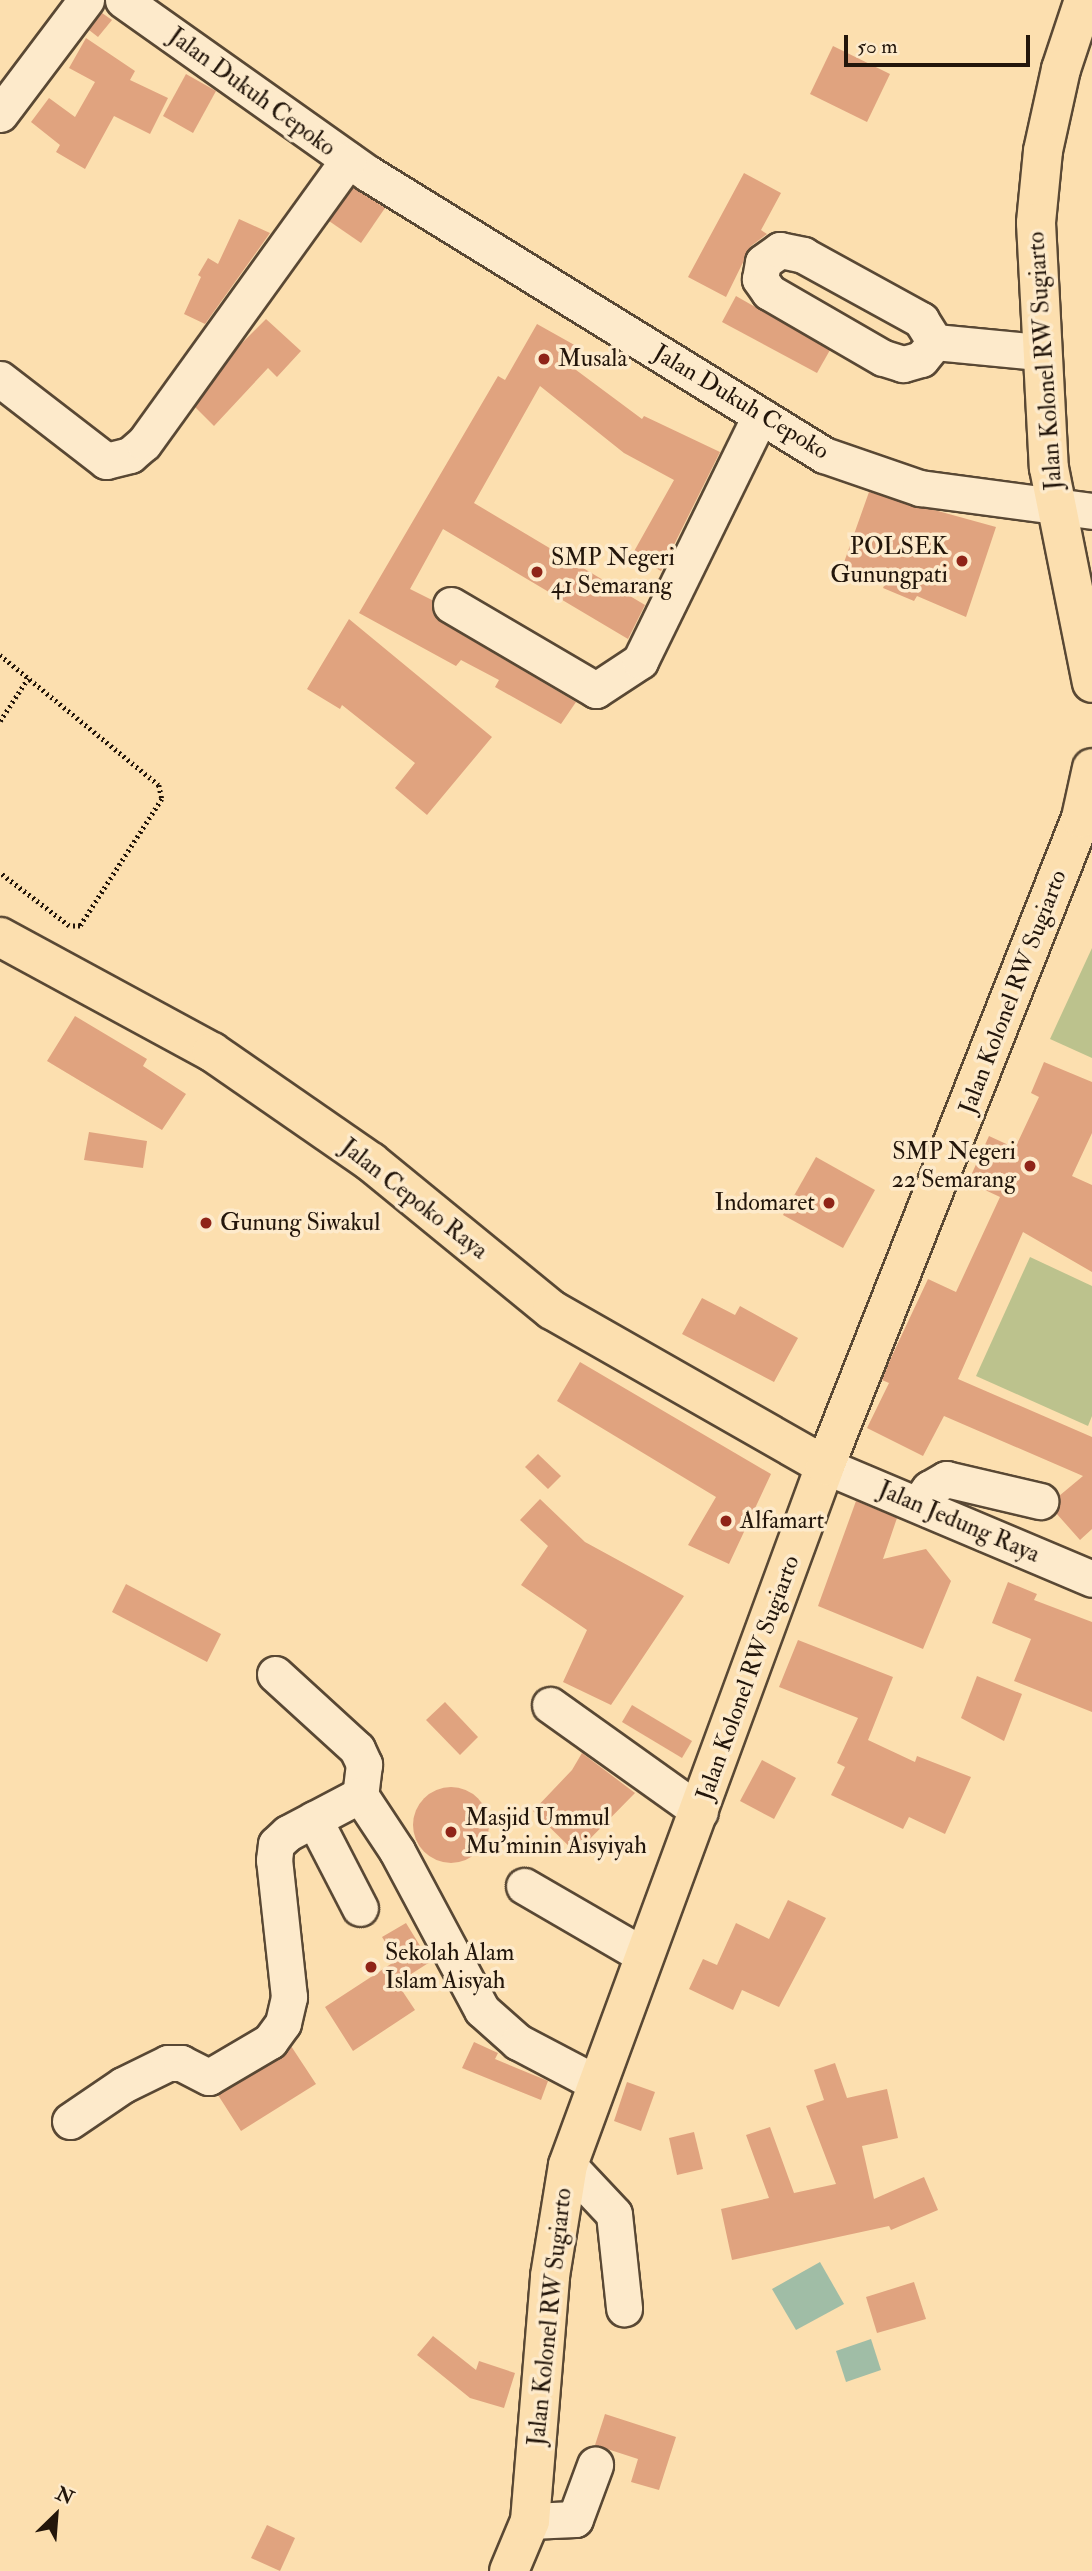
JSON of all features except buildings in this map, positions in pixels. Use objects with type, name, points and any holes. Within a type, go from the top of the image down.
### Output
[{"type":"main road","name":"Jalan Kolonel RW Sugiarto","points":[[1084,0],[1061,69],[1043,151],[1035,223],[1039,352],[1054,509],[1092,683]]},
{"type":"main road","name":"Jalan Kolonel RW Sugiarto","points":[[509,2571],[530,2521],[550,2276],[568,2165],[825,1466],[1081,818],[1092,768]]},
{"type":"main road","name":"Jalan Cepoko Raya","points":[[0,937],[212,1052],[371,1162],[552,1310],[825,1466]]},
{"type":"street","points":[[0,114],[86,0]]},
{"type":"street","name":"Jalan Dukuh Cepoko","points":[[123,0],[348,160],[824,455],[920,488],[1054,509],[1092,510]]},
{"type":"street","name":"Jalan Dukuh Cepoko","points":[[0,379],[106,461],[130,455],[144,443],[348,160]]},
{"type":"street","points":[[935,342],[1039,352]]},
{"type":"street","points":[[451,606],[596,690],[640,661],[760,416]]},
{"type":"street","name":"Jalan Jedung Raya","points":[[825,1466],[1092,1579]]},
{"type":"street","points":[[918,1504],[929,1489],[946,1479],[1040,1501]]},
{"type":"street","points":[[275,1674],[357,1749],[364,1764],[360,1795],[397,1851],[482,2010],[518,2042],[596,2083]]},
{"type":"street","points":[[550,1705],[700,1812]]},
{"type":"street","points":[[70,2121],[123,2085],[168,2063],[181,2063],[200,2076],[218,2075],[270,2041],[283,2023],[289,1982],[274,1851],[281,1838],[360,1795]]},
{"type":"street","points":[[314,1819],[360,1908]]},
{"type":"street","points":[[524,1886],[643,1955]]},
{"type":"street","points":[[568,2165],[614,2214],[624,2308]]},
{"type":"street","points":[[530,2521],[575,2519],[595,2465]]},
{"type":"path","points":[[0,655],[159,785],[162,799],[80,926],[69,926],[0,873]]},
{"type":"path","points":[[0,721],[28,678]]},
{"type":"green space","points":[[1092,948],[1092,1058],[1050,1039]]},
{"type":"green space","points":[[1030,1257],[1092,1286],[1092,1416],[1088,1426],[976,1376]]},
{"type":"shaded area","points":[[820,2262],[844,2304],[796,2330],[772,2289]]},
{"type":"shaded area","points":[[871,2339],[881,2370],[846,2382],[836,2351]]},
{"type":"place","name":"Musala","points":[[544,359]]},
{"type":"place","name":"POLSEK Gunungpati","points":[[962,561]]},
{"type":"place","name":"SMP Negeri 41 Semarang","points":[[537,572]]},
{"type":"place","name":"SMP Negeri 22 Semarang","points":[[1030,1166]]},
{"type":"place","name":"Indomaret","points":[[829,1203]]},
{"type":"place","name":"Gunung Siwakul","points":[[206,1223]]},
{"type":"place","name":"Alfamart","points":[[726,1521]]},
{"type":"place","name":"Masjid Ummul Mu'minin Aisyiyah","points":[[451,1832]]},
{"type":"place","name":"Sekolah Alam Islam Aisyah","points":[[371,1967]]}]
